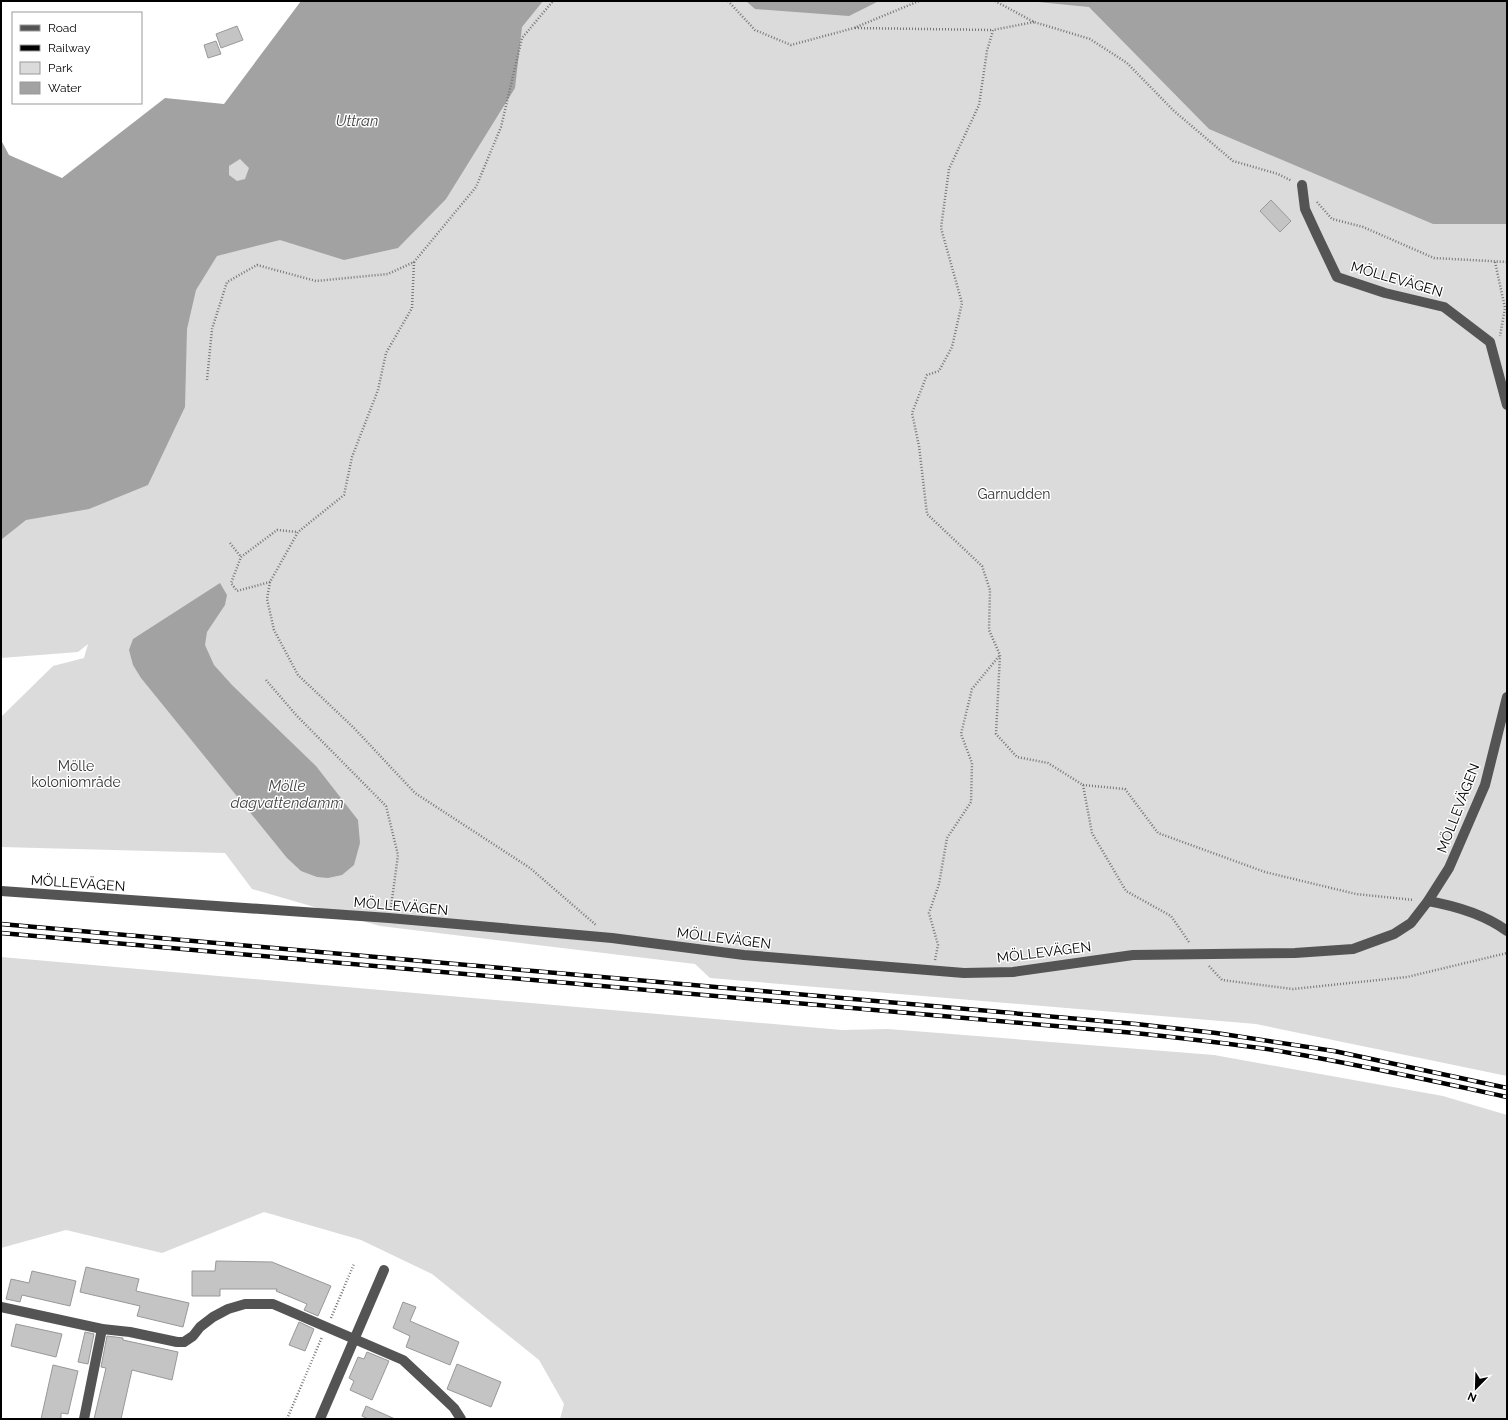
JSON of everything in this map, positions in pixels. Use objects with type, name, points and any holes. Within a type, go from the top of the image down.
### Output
[{"type":"street","name":"MÖLLEVÄGEN","points":[[1302,185],[1305,209],[1338,276],[1385,293],[1444,307],[1490,342],[1507,405]]},
{"type":"street","name":"MÖLLEVÄGEN","points":[[1,891],[389,918],[612,938],[744,955],[964,973],[1013,972],[1132,955],[1295,953],[1353,948],[1394,934],[1410,923],[1428,901],[1449,868],[1485,785],[1507,697]]},
{"type":"street","points":[[1428,901],[1445,904],[1472,912],[1507,931]]},
{"type":"street","points":[[320,1419],[384,1270]]},
{"type":"street","points":[[1,1307],[102,1329],[130,1332],[177,1342],[184,1342],[193,1336],[200,1327],[213,1317],[228,1309],[245,1304],[273,1304],[354,1338],[409,1364],[454,1408],[461,1419]]},
{"type":"street","points":[[84,1419],[102,1329]]},
{"type":"path","points":[[207,380],[212,329],[227,282],[258,265],[316,281],[388,274],[414,262],[476,187],[501,128],[522,38],[553,1]]},
{"type":"path","points":[[728,1],[755,30],[791,45],[854,28],[919,1]]},
{"type":"path","points":[[995,1],[1034,22],[1090,39],[1127,63],[1174,111],[1233,161],[1278,174],[1302,185]]},
{"type":"path","points":[[854,28],[993,30],[1034,22]]},
{"type":"path","points":[[993,30],[987,51],[979,105],[949,169],[941,228],[962,303],[952,347],[939,371],[927,375],[912,413],[920,446],[927,514],[982,566],[990,590],[989,630],[1000,655],[996,734],[1016,756],[1048,763],[1083,785],[1125,789],[1158,833],[1265,872],[1356,894],[1428,901]]},
{"type":"path","points":[[1317,202],[1332,218],[1364,227],[1434,258],[1507,262]]},
{"type":"path","points":[[414,262],[412,308],[386,354],[378,390],[352,457],[344,495],[298,532],[270,582],[267,599],[274,630],[298,675],[354,728],[415,793],[460,824],[530,868],[612,938]]},
{"type":"path","points":[[1495,262],[1506,308]]},
{"type":"path","points":[[270,582],[237,591],[231,583],[241,557],[277,530],[298,532]]},
{"type":"path","points":[[230,543],[241,557]]},
{"type":"path","points":[[933,971],[938,945],[929,913],[939,884],[947,838],[971,802],[972,764],[961,734],[972,688],[1000,655]]},
{"type":"path","points":[[266,680],[297,716],[386,806],[398,854],[389,918]]},
{"type":"path","points":[[1083,785],[1092,833],[1126,890],[1172,916],[1197,954],[1222,980],[1293,989],[1407,977],[1507,953]]},
{"type":"path","points":[[287,1419],[354,1264]]},
{"type":"green space","name":"Garnudden","points":[[390,1],[1295,1],[1507,93],[1507,1076],[1256,1024],[710,978],[695,964],[380,926],[252,889],[225,853],[1,847],[1,717],[53,666],[84,658],[88,644],[78,652],[1,658],[1,540],[11,532],[1,496],[1,249]]},
{"type":"green space","points":[[1,957],[842,1030],[888,1029],[1214,1055],[1443,1096],[1507,1115],[1507,1419],[560,1419],[564,1404],[539,1360],[432,1274],[361,1240],[264,1212],[162,1253],[66,1230],[1,1248]]},
{"type":"water","name":"Uttran","points":[[301,1],[543,1],[522,27],[515,88],[446,199],[398,248],[344,260],[280,240],[217,256],[196,290],[187,329],[185,407],[148,485],[89,509],[26,520],[1,540],[1,140],[9,155],[62,178],[165,98],[224,104]],"holes":[[[240,159],[249,168],[245,179],[237,181],[229,175],[229,166]]]},
{"type":"water","points":[[746,1],[879,1],[849,16],[755,9]]},
{"type":"water","points":[[1028,1],[1507,1],[1507,224],[1433,224],[1209,129],[1089,7]]},
{"type":"water","name":"Mölle dagvattendamm","points":[[220,583],[227,595],[225,605],[207,632],[205,645],[214,665],[232,685],[316,766],[358,820],[360,843],[354,865],[342,875],[328,878],[317,877],[301,871],[287,858],[141,678],[133,665],[129,650],[133,639]]},
{"type":"building","points":[[237,26],[243,40],[221,48],[216,34]]},
{"type":"building","points":[[216,41],[221,54],[208,58],[204,45]]},
{"type":"building","points":[[1271,200],[1291,221],[1280,232],[1260,211]]},
{"type":"building","points":[[216,1261],[272,1262],[331,1286],[318,1316],[304,1310],[307,1304],[276,1291],[277,1289],[220,1289],[220,1296],[192,1296],[192,1271],[215,1271]]},
{"type":"building","points":[[86,1267],[139,1279],[136,1291],[189,1303],[183,1327],[137,1316],[140,1306],[80,1292]]},
{"type":"building","points":[[32,1271],[76,1281],[70,1306],[22,1295],[20,1302],[6,1299],[11,1279],[29,1283]]},
{"type":"building","points":[[403,1302],[416,1307],[410,1321],[459,1342],[450,1365],[406,1347],[410,1336],[393,1328]]},
{"type":"building","points":[[299,1322],[314,1329],[305,1351],[289,1345]]},
{"type":"building","points":[[16,1324],[62,1334],[56,1357],[11,1346]]},
{"type":"building","points":[[85,1332],[94,1334],[88,1364],[78,1362]]},
{"type":"building","points":[[107,1336],[123,1338],[123,1340],[178,1352],[172,1380],[132,1370],[121,1419],[94,1419],[106,1368],[101,1367]]},
{"type":"building","points":[[367,1352],[389,1361],[372,1400],[350,1390],[354,1381],[349,1378],[358,1357],[364,1359]]},
{"type":"building","points":[[457,1364],[501,1382],[491,1407],[447,1389]]},
{"type":"building","points":[[53,1365],[78,1371],[68,1414],[61,1413],[61,1419],[41,1419]]},
{"type":"building","points":[[366,1406],[395,1419],[368,1419],[362,1416]]},
{"type":"railway","points":[[1,924],[1136,1024],[1216,1033],[1334,1051],[1507,1088]]},
{"type":"railway","points":[[1,933],[1135,1033],[1238,1045],[1303,1055],[1507,1097]]},
{"type":"park label","name":"Mölle koloniområde","points":[[76,774]]}]
